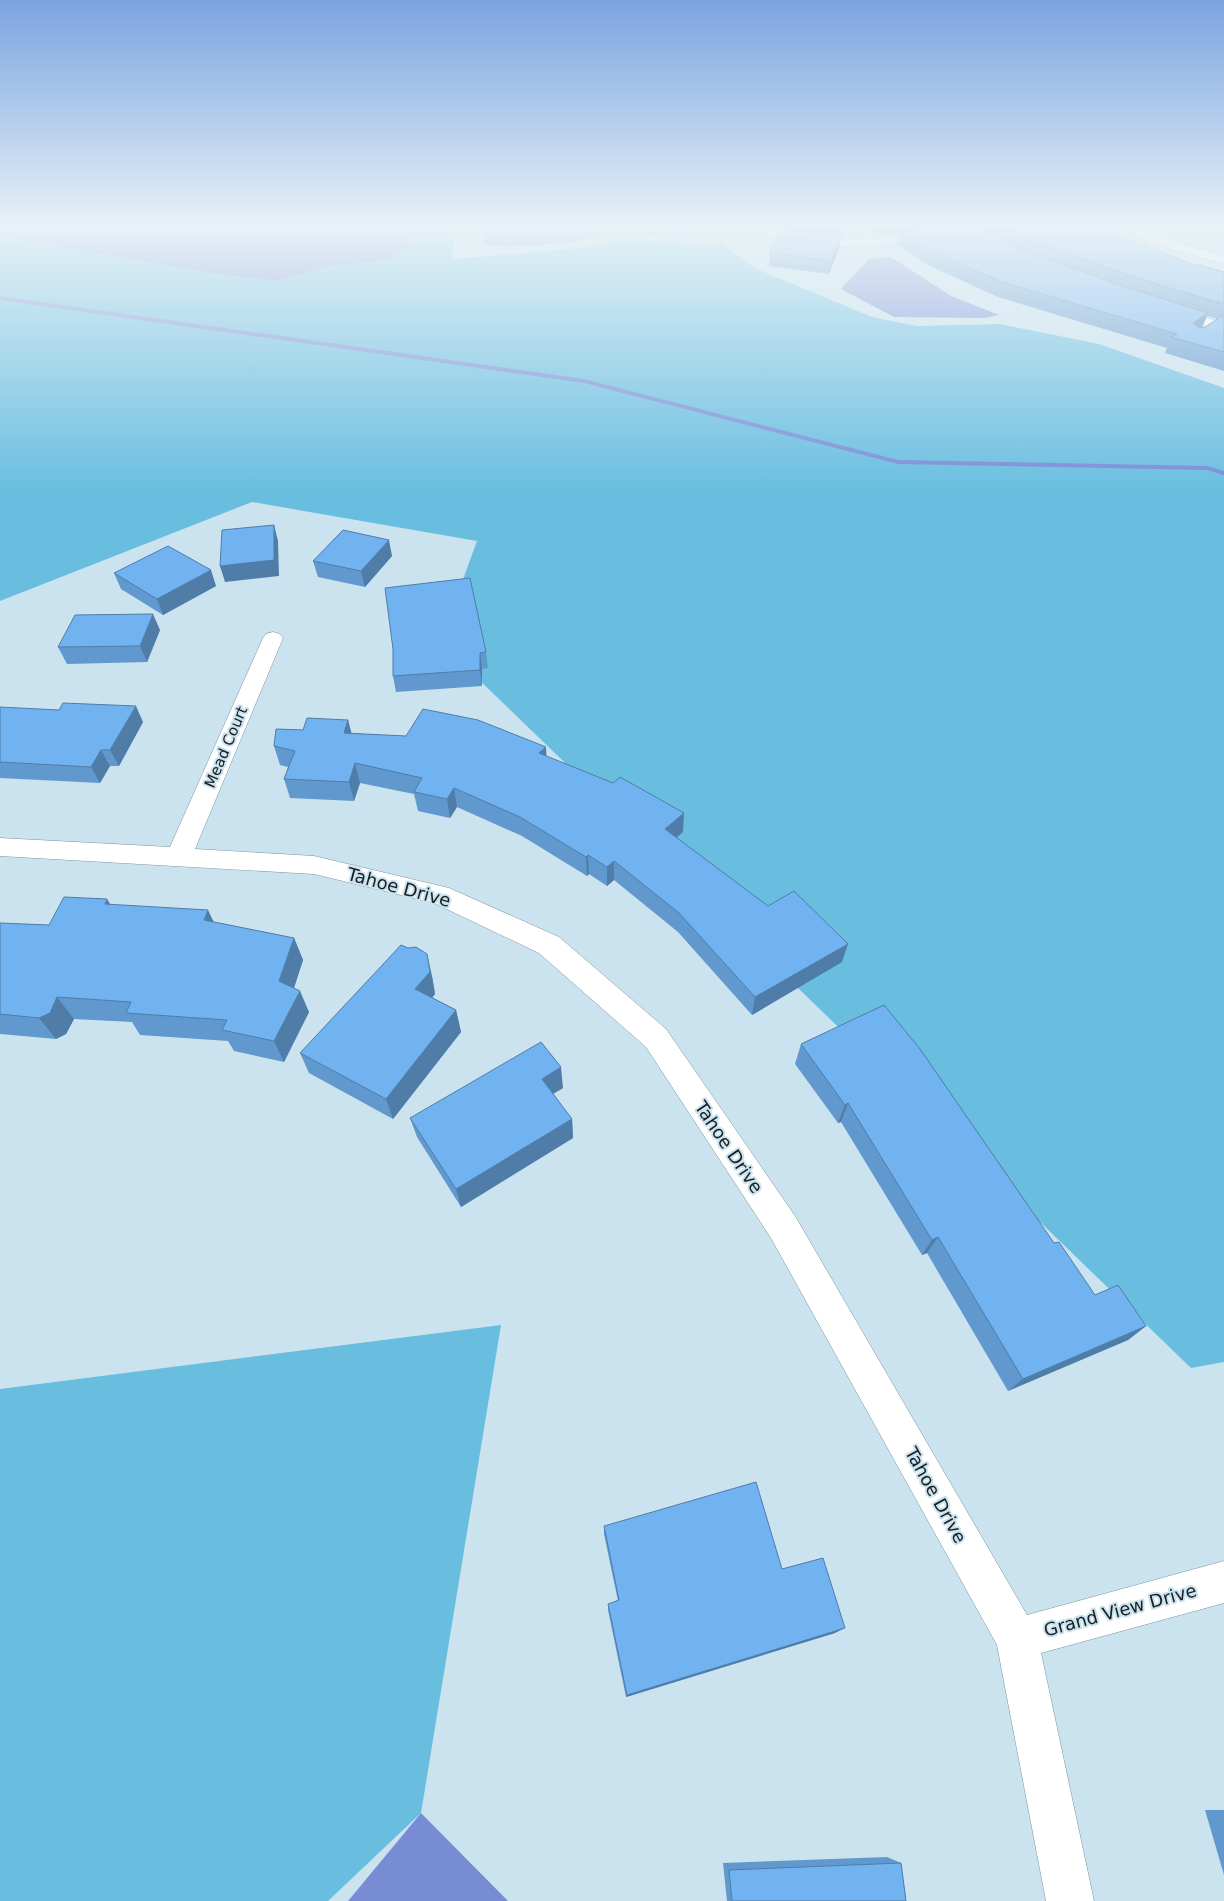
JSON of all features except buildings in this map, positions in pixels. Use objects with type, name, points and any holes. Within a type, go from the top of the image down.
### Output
[{"type":"street","points":[[1181,315],[1224,328]]},
{"type":"street","name":"Mead Court","points":[[180,856],[273,638]]},
{"type":"street","name":"Tahoe Drive","points":[[0,847],[314,865],[440,895],[549,945],[656,1038],[783,1227],[1017,1638],[1070,1901]]},
{"type":"street","name":"Grand View Drive","points":[[1017,1638],[1224,1582]]},
{"type":"shaded area","points":[[0,315],[867,315],[917,326],[1000,324],[1099,344],[1224,388],[1224,1362],[1191,1368],[440,642],[477,541],[252,502],[0,601]]},
{"type":"shaded area","points":[[890,315],[999,315],[984,318],[894,317]]},
{"type":"shaded area","points":[[501,1325],[421,1813],[328,1901],[0,1901],[0,1389]]},
{"type":"shaded area","points":[[421,1813],[508,1901],[348,1901]]},
{"type":"waterway","points":[[118,315],[584,381],[898,462],[1207,468],[1224,473]]}]
